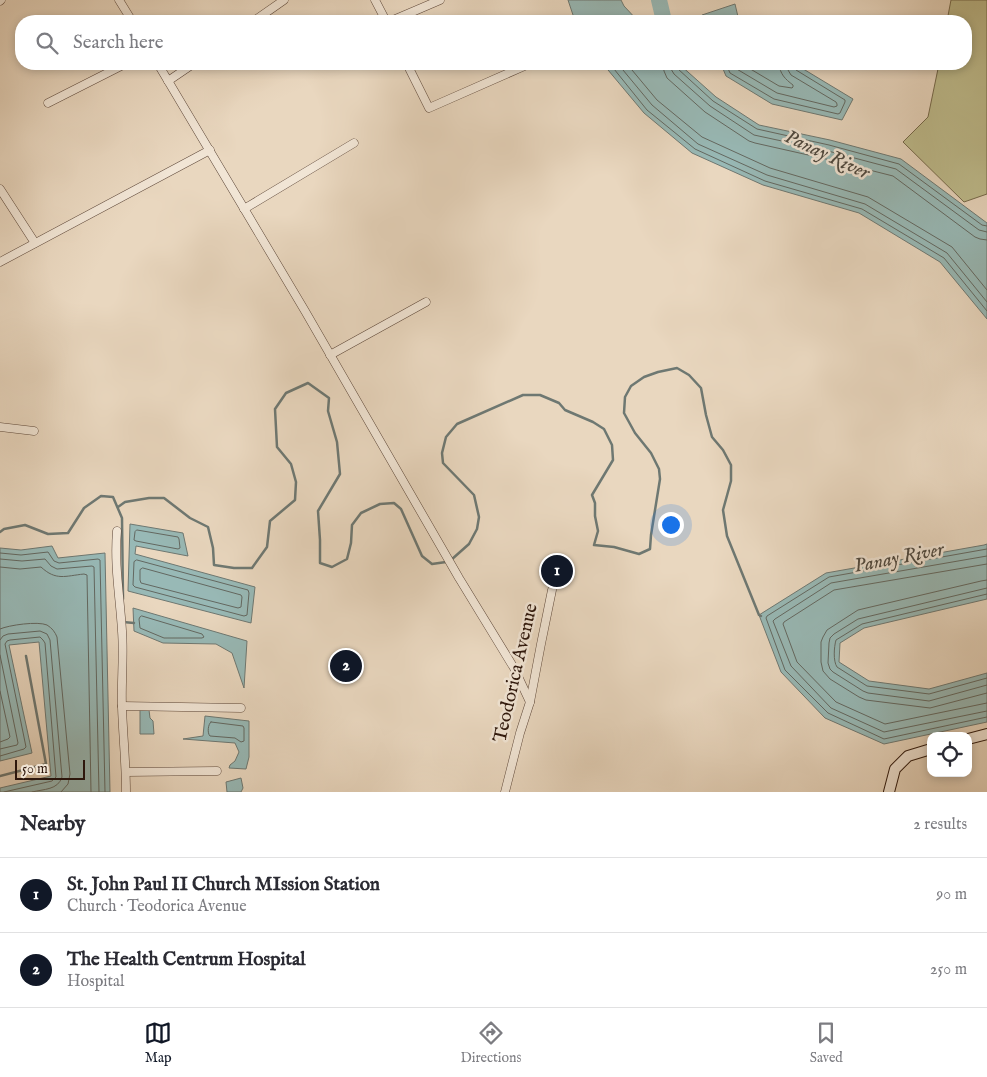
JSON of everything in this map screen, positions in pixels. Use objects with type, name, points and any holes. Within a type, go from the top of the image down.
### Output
[{"type":"main road","points":[[972,738],[987,734]]},
{"type":"main road","points":[[889,792],[895,769],[908,756],[927,750]]},
{"type":"street","points":[[119,0],[128,15]]},
{"type":"street","points":[[263,15],[284,0]]},
{"type":"street","points":[[376,0],[383,15]]},
{"type":"street","points":[[405,15],[440,0]]},
{"type":"street","points":[[48,103],[113,70]]},
{"type":"street","points":[[162,70],[514,668],[530,702]]},
{"type":"street","points":[[168,81],[184,70]]},
{"type":"street","points":[[410,70],[429,108],[515,70]]},
{"type":"street","points":[[244,209],[354,143]]},
{"type":"street","points":[[0,262],[210,150]]},
{"type":"street","points":[[0,190],[36,243]]},
{"type":"street","points":[[330,355],[426,302]]},
{"type":"street","points":[[0,427],[34,431]]},
{"type":"street","points":[[117,531],[115,548],[122,632],[122,706],[126,792]]},
{"type":"street","name":"Teodorica Avenue","points":[[505,792],[530,702],[552,590]]},
{"type":"street","points":[[122,706],[241,708]]},
{"type":"street","points":[[126,772],[217,771]]},
{"type":"shaded area","points":[[951,0],[987,0],[987,194],[964,202],[903,142],[928,117],[938,70],[972,70],[972,15],[948,15]]},
{"type":"water","points":[[568,0],[621,0],[632,15],[573,15]]},
{"type":"water","points":[[735,4],[738,15],[702,15]]},
{"type":"water","name":"Panay River","points":[[608,70],[686,70],[716,97],[759,125],[830,140],[901,159],[987,223],[987,319],[940,262],[859,213],[763,185],[692,153],[644,113]]},
{"type":"water","points":[[724,70],[805,70],[853,99],[842,120],[772,104],[726,76]]},
{"type":"water","points":[[130,524],[183,533],[188,556],[136,546],[135,554],[255,587],[251,623],[128,591]]},
{"type":"water","points":[[987,544],[987,599],[864,628],[840,643],[839,662],[869,681],[929,689],[987,673],[987,722],[940,732],[927,732],[927,735],[884,744],[825,718],[781,672],[759,615],[826,573]]},
{"type":"water","points":[[52,546],[58,558],[105,553],[110,792],[0,792],[0,788],[51,776],[39,642],[9,645],[32,753],[0,761],[0,548],[21,550]]},
{"type":"water","points":[[133,608],[247,641],[244,688],[232,653],[216,644],[163,643],[134,631]]},
{"type":"water","points":[[140,710],[149,710],[150,718],[153,721],[154,734],[140,734]]},
{"type":"water","points":[[205,716],[249,721],[249,757],[246,769],[229,768],[239,752],[235,743],[183,739],[203,736]]},
{"type":"water","points":[[241,778],[243,788],[241,792],[227,792],[226,782]]},
{"type":"waterway","points":[[659,0],[663,15]]},
{"type":"waterway","points":[[451,560],[469,544],[477,529],[479,517],[474,495],[443,463],[442,453],[446,437],[457,424],[523,395],[540,395],[559,403],[565,410],[604,429],[612,445],[613,460],[592,495],[595,503],[598,531],[594,545],[614,547],[639,554],[650,549],[660,479],[659,469],[651,453],[635,433],[624,413],[625,397],[631,386],[644,377],[677,368],[689,375],[701,388],[712,437],[723,450],[731,465],[731,481],[723,510],[727,536],[761,616]]},
{"type":"waterway","points":[[118,507],[125,502],[149,498],[164,498],[190,518],[208,527],[213,548],[214,565],[252,568],[267,547],[270,521],[295,500],[296,482],[291,464],[277,447],[275,409],[286,393],[308,383],[329,398],[328,411],[337,442],[340,474],[318,511],[320,563],[332,567],[347,559],[351,543],[352,525],[361,513],[380,504],[394,503],[401,509],[422,556],[432,564],[446,562]]},
{"type":"waterway","points":[[0,532],[4,529],[25,525],[48,534],[68,533],[84,508],[101,496],[113,497],[122,518],[123,599]]},
{"type":"waterway","points":[[123,622],[134,623]]},
{"type":"waterway","points":[[0,776],[46,764],[26,656]]},
{"type":"place","name":"St. John Paul II Church MIssion Station","points":[[557,571]]},
{"type":"place","name":"The Health Centrum Hospital","points":[[346,666]]}]
